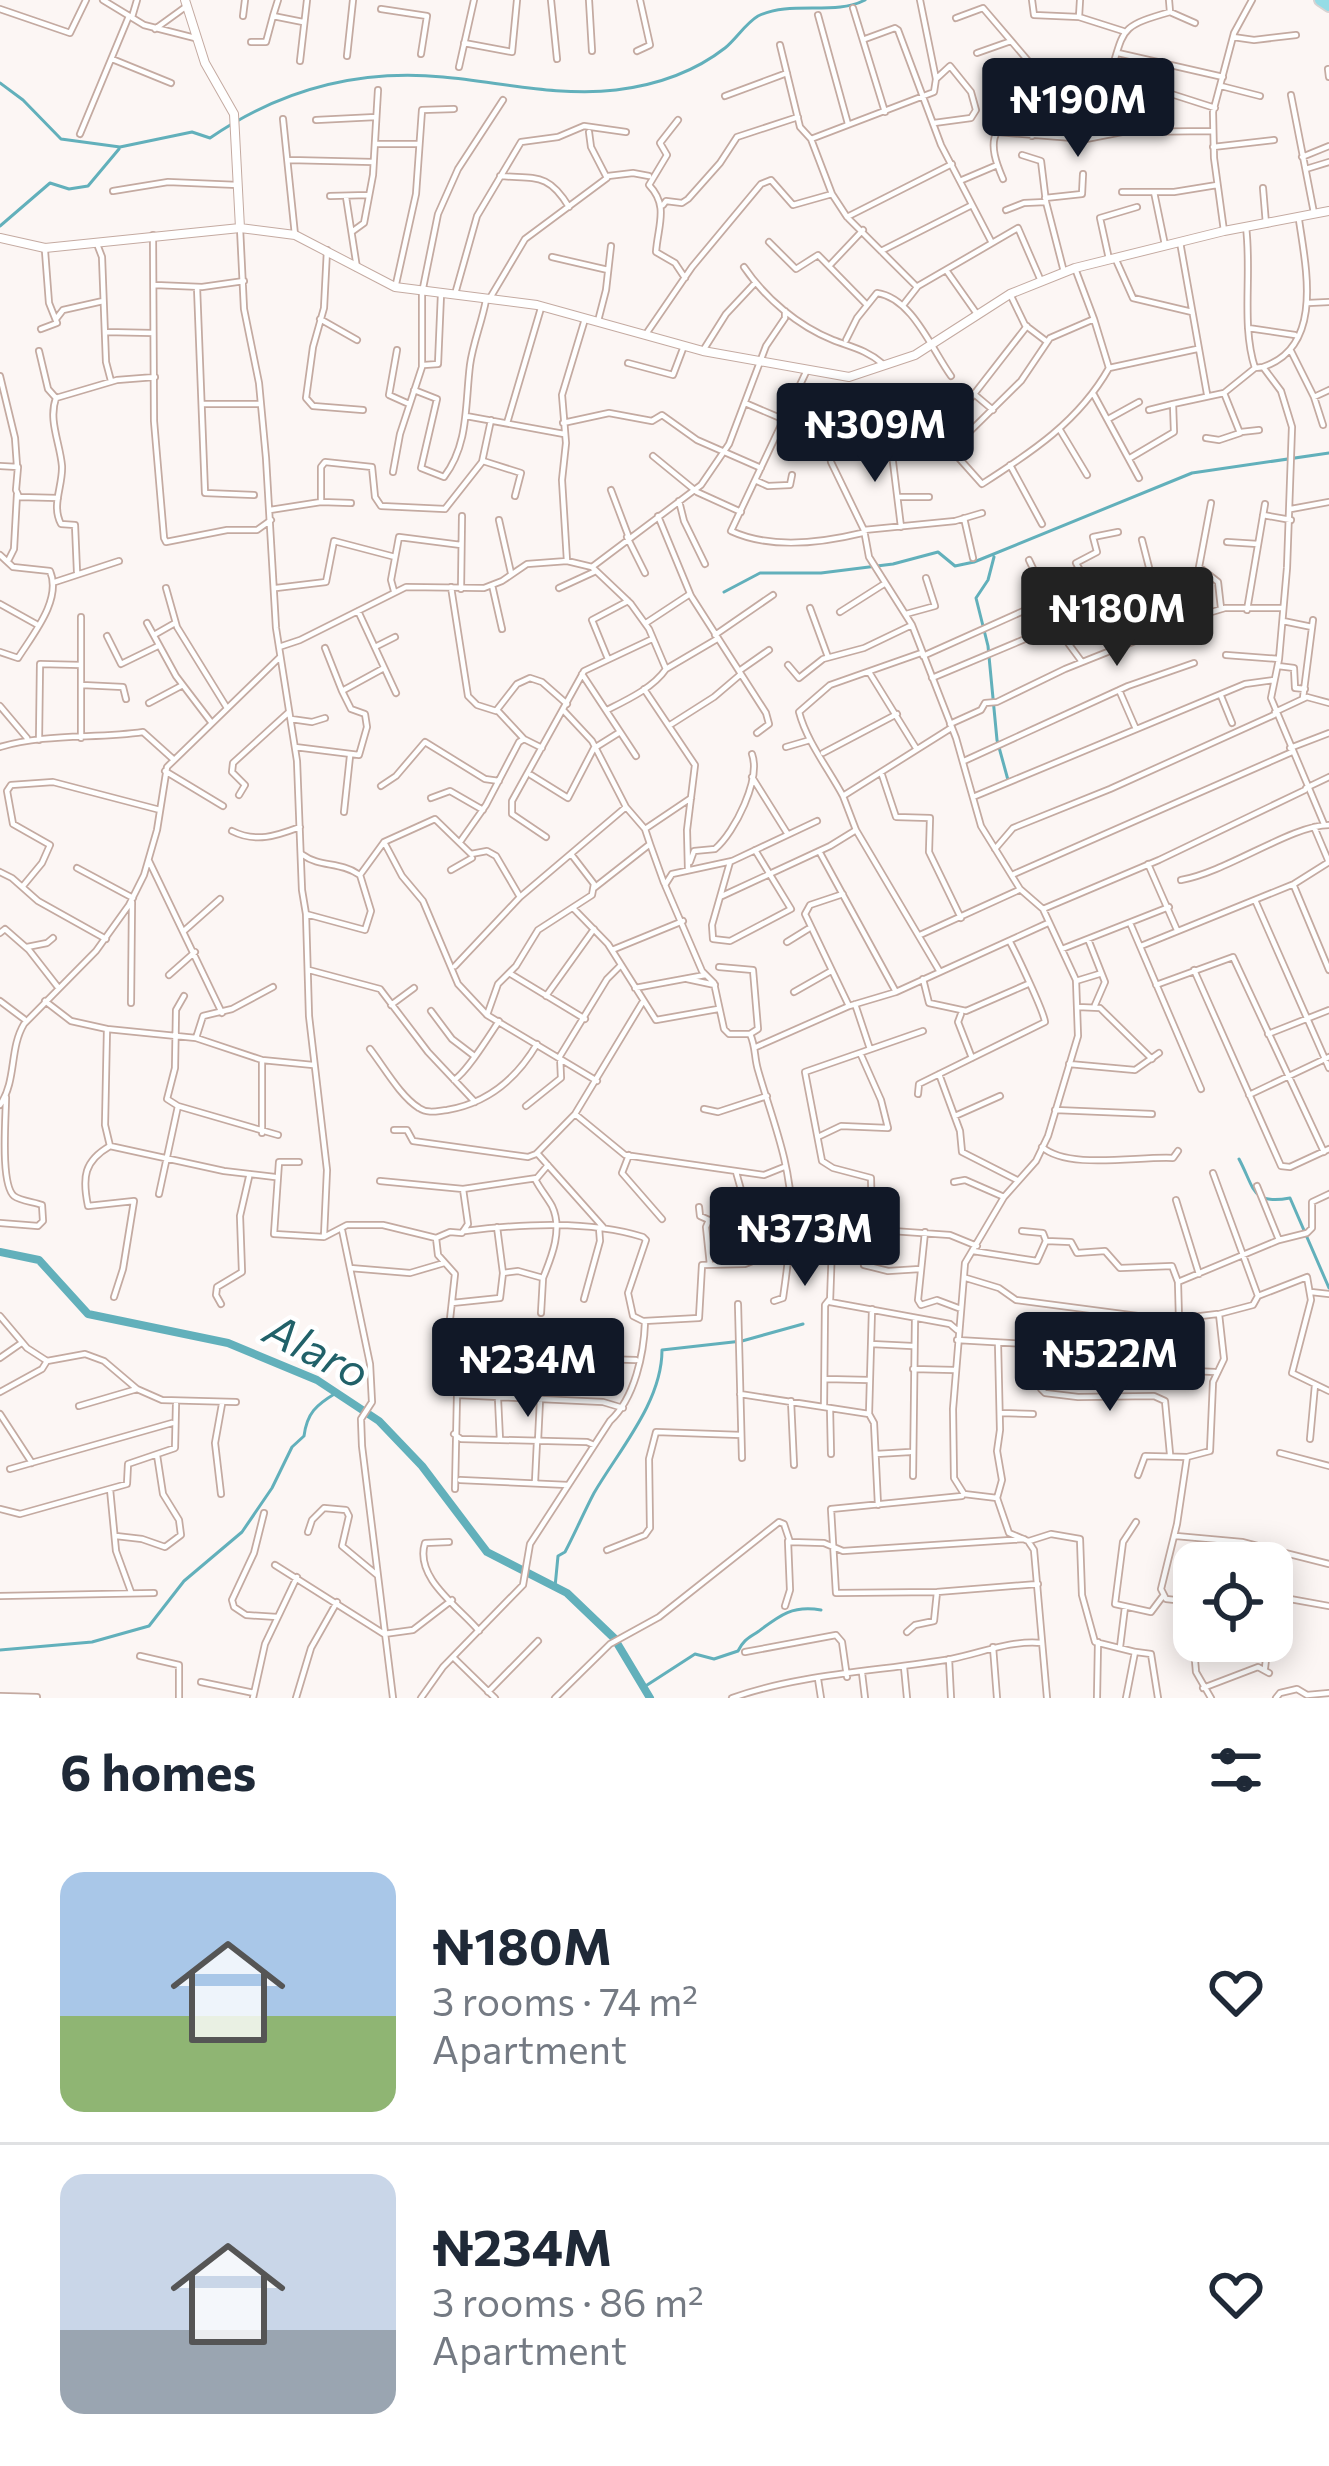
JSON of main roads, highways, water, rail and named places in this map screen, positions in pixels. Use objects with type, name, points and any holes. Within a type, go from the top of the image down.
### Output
[{"type":"main road","points":[[1320,0],[1329,7]]},
{"type":"waterway","points":[[0,83],[61,139],[120,147],[192,132],[210,138],[292,95],[381,76],[443,77],[573,92],[631,88],[700,64],[725,48],[758,16],[771,11],[840,7],[865,0]]},
{"type":"waterway","points":[[0,226],[50,183],[69,189],[88,186],[119,149]]},
{"type":"waterway","points":[[724,592],[760,573],[821,573],[893,564],[938,552],[955,566],[974,562],[1192,473],[1329,453]]},
{"type":"waterway","points":[[994,557],[988,580],[976,598],[988,646],[997,740],[1008,780]]},
{"type":"waterway","points":[[1239,1159],[1261,1197],[1290,1198],[1329,1288]]},
{"type":"waterway","name":"Alaro","points":[[0,1252],[39,1260],[88,1314],[228,1343],[317,1380],[379,1421],[422,1466],[487,1552],[567,1593],[614,1638],[650,1698]]},
{"type":"waterway","points":[[555,1587],[558,1556],[565,1552],[594,1493],[647,1407],[662,1350],[742,1341],[803,1324]]},
{"type":"waterway","points":[[0,1650],[92,1642],[149,1626],[184,1581],[242,1532],[292,1447],[304,1436],[310,1415],[336,1393]]},
{"type":"waterway","points":[[644,1687],[695,1654],[714,1659],[738,1651],[747,1639],[787,1613],[821,1610]]}]
